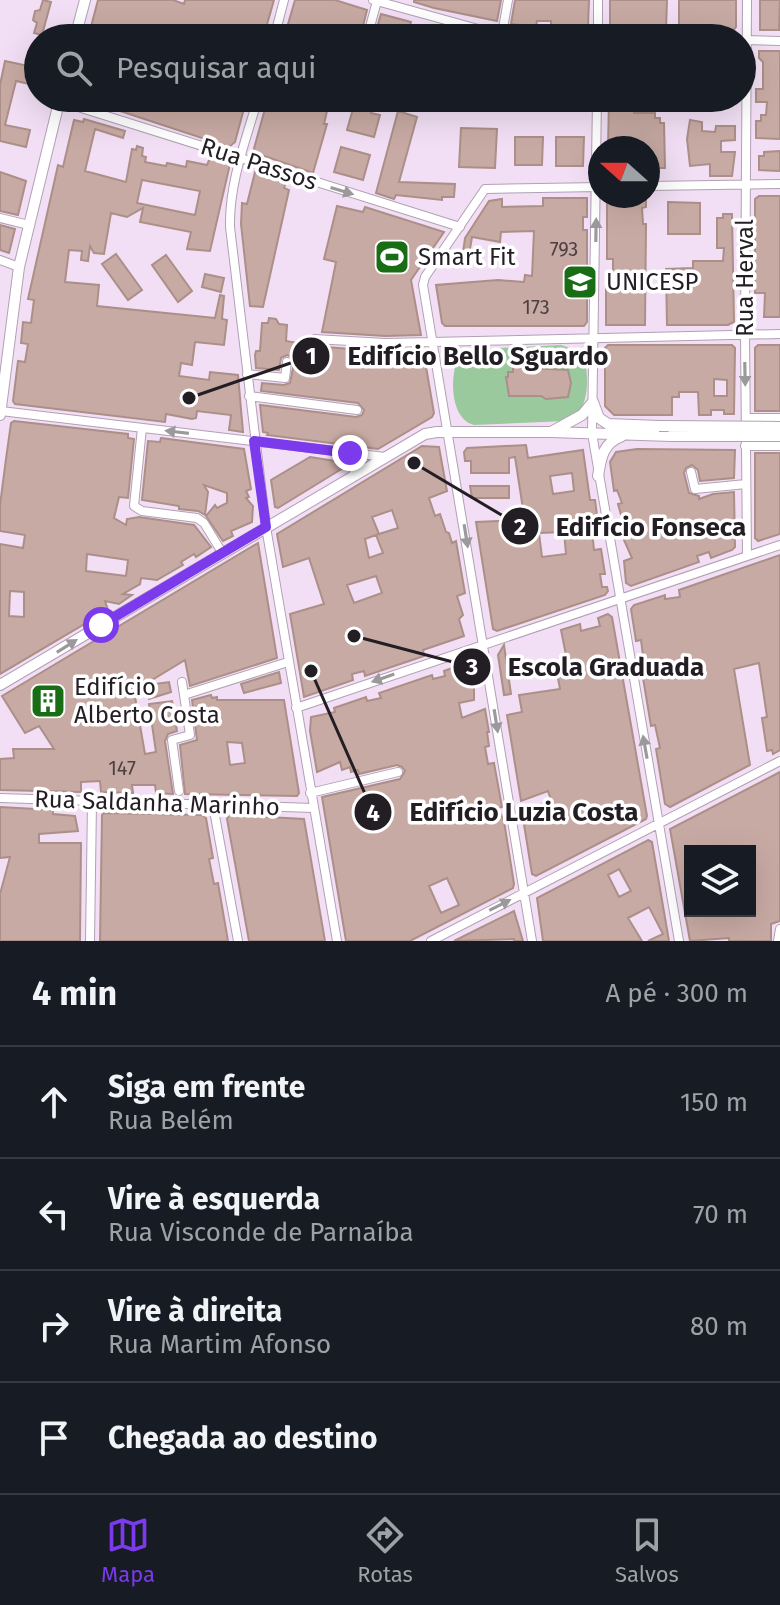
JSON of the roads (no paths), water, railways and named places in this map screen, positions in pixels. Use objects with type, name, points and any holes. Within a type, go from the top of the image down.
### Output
[{"type":"main road","points":[[79,24],[85,0]]},
{"type":"main road","points":[[0,413],[19,267],[57,112]]},
{"type":"main road","points":[[551,432],[582,415],[593,402],[599,418],[605,423],[627,430],[780,436]]},
{"type":"main road","points":[[0,685],[425,434],[780,427]]},
{"type":"main road","points":[[598,476],[604,449],[627,430]]},
{"type":"main road","points":[[350,453],[357,464],[354,476]]},
{"type":"street","points":[[278,24],[284,0]]},
{"type":"street","points":[[412,11],[415,0]]},
{"type":"street","points":[[504,24],[508,0]]},
{"type":"street","points":[[598,0],[598,24]]},
{"type":"street","name":"Rua Herval","points":[[745,24],[747,0]]},
{"type":"street","points":[[370,24],[375,1],[463,24]]},
{"type":"street","points":[[756,40],[780,41]]},
{"type":"street","name":"Rua Passos","points":[[99,112],[460,227]]},
{"type":"street","points":[[254,112],[229,208],[230,227],[266,527],[337,941]]},
{"type":"street","points":[[597,112],[597,136]]},
{"type":"street","name":"Rua Herval","points":[[745,112],[747,556]]},
{"type":"street","points":[[660,186],[780,184]]},
{"type":"street","points":[[532,941],[423,280],[487,188],[588,187]]},
{"type":"street","points":[[598,208],[592,433],[679,941]]},
{"type":"street","points":[[0,218],[29,225]]},
{"type":"street","points":[[0,260],[19,267]]},
{"type":"street","points":[[314,339],[434,342],[780,334]]},
{"type":"street","points":[[247,374],[285,378],[287,362]]},
{"type":"street","points":[[249,396],[357,410]]},
{"type":"street","points":[[0,413],[385,457]]},
{"type":"street","points":[[746,418],[780,418]]},
{"type":"street","points":[[142,428],[134,506],[142,511],[197,518],[204,523],[223,554]]},
{"type":"street","points":[[745,446],[780,446]]},
{"type":"street","points":[[691,472],[695,489],[746,484]]},
{"type":"street","points":[[296,708],[780,545]]},
{"type":"street","points":[[184,695],[288,662]]},
{"type":"street","points":[[179,791],[172,740],[190,736],[182,682]]},
{"type":"street","points":[[431,941],[780,761]]},
{"type":"street","points":[[310,793],[398,772]]},
{"type":"street","name":"Rua Saldanha Marinho","points":[[0,798],[313,808]]},
{"type":"street","points":[[90,941],[92,802]]},
{"type":"street","points":[[213,805],[238,941]]},
{"type":"street","points":[[778,941],[780,929]]},
{"type":"place","name":"Smart Fit","points":[[392,257]]},
{"type":"place","name":"UNICESP","points":[[580,282]]},
{"type":"place","name":"Edifício Bello Sguardo","points":[[189,398]]},
{"type":"place","name":"Edifício Fonseca","points":[[414,463]]},
{"type":"place","name":"Escola Graduada","points":[[354,636]]},
{"type":"place","name":"Edifício Luzia Costa","points":[[311,671]]},
{"type":"place","name":"Edifício Alberto Costa","points":[[48,701]]}]
